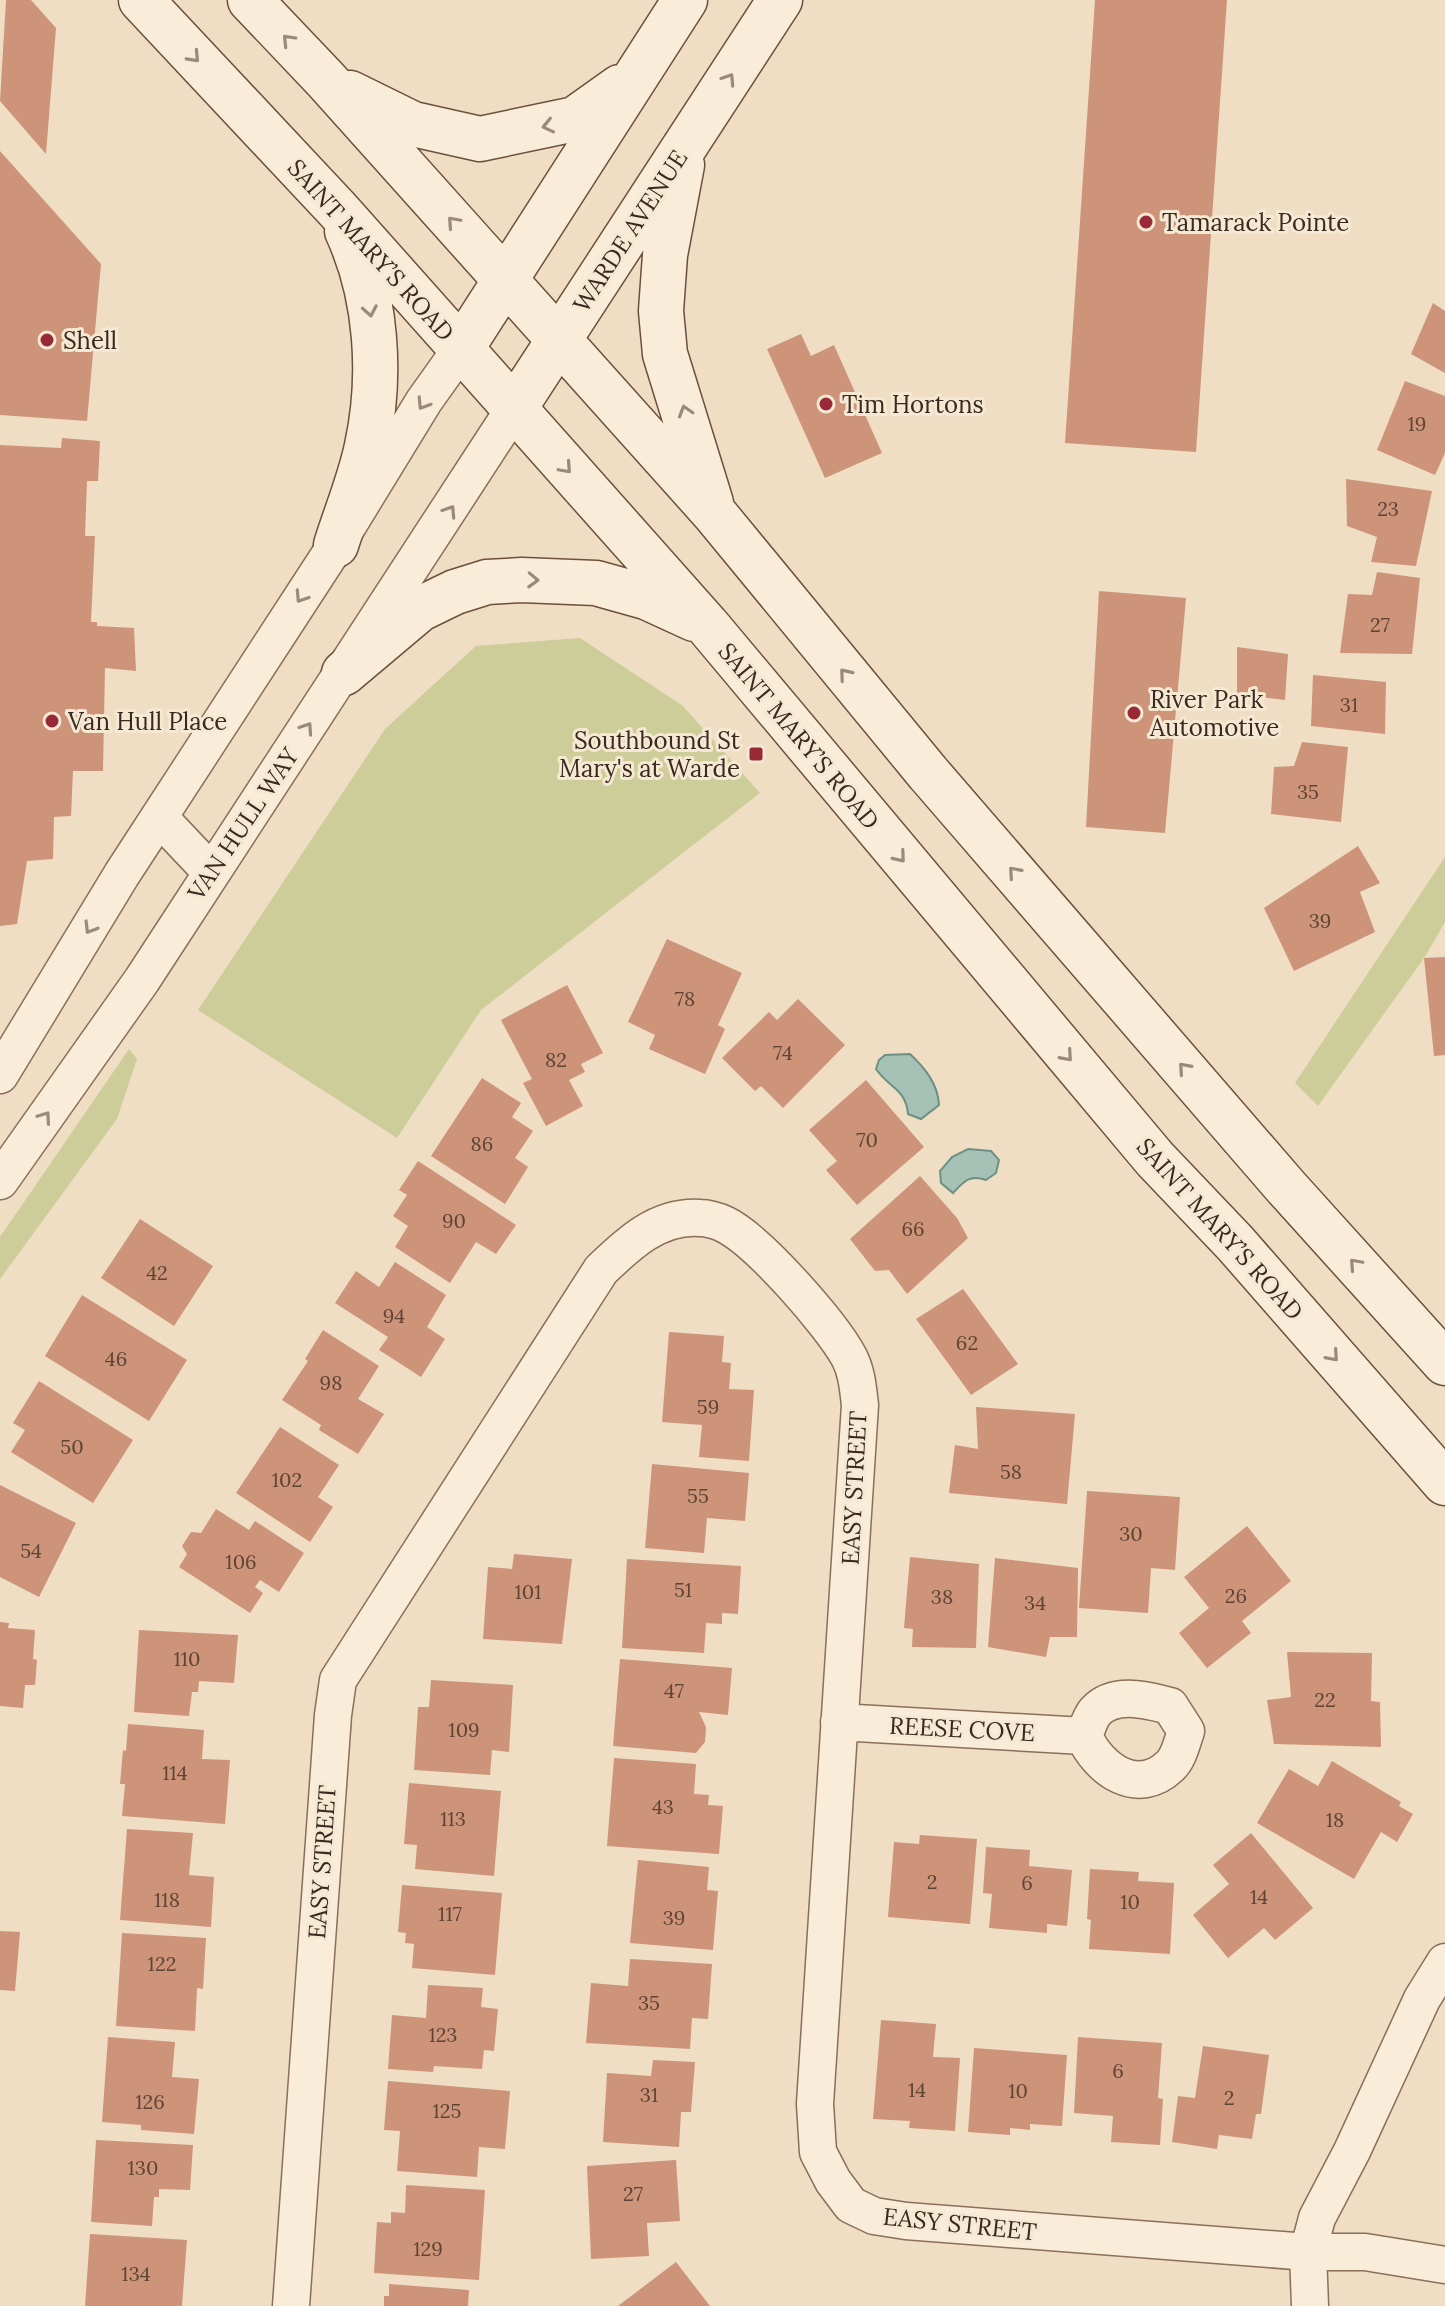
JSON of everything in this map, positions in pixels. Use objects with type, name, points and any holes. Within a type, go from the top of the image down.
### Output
[{"type":"main road","name":"SAINT MARY’S ROAD","points":[[141,0],[338,210],[707,625],[1135,1135],[1235,1243],[1445,1483]]},
{"type":"main road","points":[[250,0],[326,80],[714,513],[939,785],[1286,1187],[1445,1363]]},
{"type":"main road","points":[[461,349],[685,0]]},
{"type":"main road","name":"WARDE AVENUE","points":[[514,409],[780,0]]},
{"type":"main road","points":[[326,80],[413,124],[480,139],[575,119],[638,73]]},
{"type":"main road","points":[[686,144],[665,255],[661,311],[665,354],[714,513]]},
{"type":"main road","points":[[336,545],[367,450],[374,375],[373,328],[359,257],[338,210]]},
{"type":"main road","points":[[344,673],[420,609],[455,592],[487,582],[596,583],[646,597],[707,625]]},
{"type":"street","points":[[0,1075],[159,817],[336,545],[424,401],[461,349]]},
{"type":"street","name":"WARDE AVENUE","points":[[480,463],[514,409]]},
{"type":"street","name":"VAN HULL WAY","points":[[0,1181],[142,980],[480,463]]},
{"type":"street","points":[[159,817],[211,872]]},
{"type":"street","name":"EASY STREET","points":[[291,2306],[338,1680],[601,1270],[635,1237],[666,1223],[699,1218],[723,1223],[748,1240],[833,1331],[851,1360],[860,1405],[815,2104],[818,2152],[833,2181],[851,2205],[874,2216],[906,2221],[1308,2252],[1365,2252],[1445,2265]]},
{"type":"street","name":"REESE COVE","points":[[839,1722],[1084,1736]]},
{"type":"street","points":[[1310,2306],[1308,2252],[1317,2218],[1352,2151],[1422,1999],[1445,1962]]},
{"type":"green space","points":[[580,638],[683,706],[760,793],[481,1010],[397,1138],[198,1010],[385,729],[476,646]]},
{"type":"green space","points":[[1445,857],[1445,922],[1424,958],[1318,1106],[1295,1083]]},
{"type":"green space","points":[[129,1049],[137,1059],[117,1119],[0,1279],[0,1237]]},
{"type":"shaded area","points":[[910,1054],[930,1077],[938,1097],[939,1105],[921,1119],[908,1114],[904,1099],[876,1069],[885,1055]]},
{"type":"shaded area","points":[[968,1149],[991,1151],[999,1160],[996,1173],[986,1180],[968,1180],[953,1193],[941,1183],[940,1171],[952,1157]]},
{"type":"building","points":[[6,0],[31,0],[56,28],[46,154],[0,101]]},
{"type":"building","name":"Tamarack Pointe","points":[[1095,0],[1227,0],[1196,452],[1065,443]]},
{"type":"building","name":"Shell","points":[[0,151],[101,264],[87,421],[0,415]]},
{"type":"building","points":[[1433,303],[1445,311],[1445,373],[1411,354]]},
{"type":"building","name":"Tim Hortons","points":[[801,334],[811,356],[834,345],[882,453],[825,478],[767,349]]},
{"type":"building","points":[[1405,381],[1445,396],[1445,453],[1435,475],[1377,450]]},
{"type":"building","name":"Van Hull Place","points":[[62,438],[100,441],[98,481],[87,481],[85,536],[95,536],[91,622],[97,622],[97,626],[134,628],[136,671],[105,668],[103,771],[73,771],[71,816],[54,817],[53,859],[27,861],[17,924],[0,926],[0,445],[61,448]]},
{"type":"building","points":[[1346,479],[1432,491],[1416,566],[1371,562],[1377,537],[1347,526]]},
{"type":"building","points":[[1377,572],[1420,578],[1412,654],[1340,653],[1348,594],[1372,595]]},
{"type":"building","name":"River Park Automotive","points":[[1099,591],[1186,598],[1165,833],[1086,827]]},
{"type":"building","points":[[1237,647],[1288,654],[1285,700],[1237,694]]},
{"type":"building","points":[[1313,675],[1386,682],[1385,734],[1311,726]]},
{"type":"building","points":[[1302,742],[1348,747],[1341,822],[1271,814],[1274,767],[1294,766]]},
{"type":"building","points":[[1358,846],[1380,883],[1360,892],[1375,932],[1294,971],[1264,908]]},
{"type":"building","points":[[667,939],[742,973],[718,1025],[725,1029],[705,1074],[649,1049],[655,1035],[628,1022]]},
{"type":"building","points":[[1445,957],[1445,1055],[1434,1056],[1424,958]]},
{"type":"building","points":[[567,985],[603,1053],[581,1064],[585,1072],[569,1080],[583,1106],[546,1126],[523,1083],[532,1079],[501,1020]]},
{"type":"building","points":[[798,999],[845,1045],[783,1108],[761,1086],[755,1091],[722,1058],[769,1012],[777,1020]]},
{"type":"building","points":[[482,1078],[521,1103],[512,1117],[533,1131],[515,1158],[528,1167],[505,1204],[431,1156]]},
{"type":"building","points":[[866,1080],[924,1147],[857,1205],[826,1170],[837,1161],[809,1130]]},
{"type":"building","points":[[418,1161],[516,1225],[496,1254],[476,1242],[450,1283],[395,1247],[408,1226],[393,1216],[407,1195],[399,1190]]},
{"type":"building","points":[[920,1176],[957,1218],[968,1238],[907,1294],[889,1270],[875,1271],[850,1239]]},
{"type":"building","points":[[140,1219],[213,1266],[174,1326],[101,1278]]},
{"type":"building","points":[[395,1262],[446,1295],[427,1327],[445,1339],[421,1377],[379,1350],[388,1337],[335,1303],[356,1271],[379,1287]]},
{"type":"building","points":[[963,1289],[1018,1364],[971,1395],[916,1319]]},
{"type":"building","points":[[82,1295],[187,1360],[149,1421],[45,1356]]},
{"type":"building","points":[[323,1330],[379,1366],[358,1399],[384,1414],[358,1454],[319,1430],[321,1425],[282,1400],[308,1361],[305,1359]]},
{"type":"building","points":[[669,1332],[724,1336],[722,1362],[731,1363],[729,1389],[754,1390],[749,1461],[699,1457],[702,1425],[662,1422]]},
{"type":"building","points":[[39,1381],[133,1440],[93,1503],[11,1452],[25,1430],[13,1423]]},
{"type":"building","points":[[976,1407],[1075,1414],[1067,1504],[949,1493],[955,1445],[978,1449]]},
{"type":"building","points":[[280,1427],[339,1465],[318,1497],[333,1507],[310,1542],[236,1493]]},
{"type":"building","points":[[652,1464],[749,1473],[745,1521],[707,1518],[704,1553],[645,1548]]},
{"type":"building","points":[[0,1485],[76,1523],[39,1597],[0,1577]]},
{"type":"building","points":[[1087,1491],[1180,1497],[1175,1570],[1151,1568],[1148,1613],[1079,1608]]},
{"type":"building","points":[[216,1509],[249,1530],[255,1521],[304,1553],[279,1592],[260,1580],[255,1587],[263,1593],[250,1613],[179,1567],[187,1554],[182,1546],[191,1532],[201,1533]]},
{"type":"building","points":[[1247,1526],[1291,1581],[1242,1621],[1251,1633],[1207,1668],[1179,1633],[1209,1608],[1184,1577]]},
{"type":"building","points":[[514,1554],[572,1559],[562,1644],[483,1639],[488,1567],[512,1569]]},
{"type":"building","points":[[910,1557],[979,1564],[976,1648],[912,1647],[913,1629],[904,1628]]},
{"type":"building","points":[[995,1558],[1078,1568],[1077,1637],[1050,1637],[1046,1657],[988,1647]]},
{"type":"building","points":[[627,1559],[741,1566],[738,1614],[722,1613],[722,1624],[706,1623],[704,1653],[622,1648]]},
{"type":"building","points":[[0,1622],[9,1623],[8,1628],[35,1630],[35,1685],[25,1685],[23,1708],[0,1706]]},
{"type":"building","points":[[139,1630],[238,1635],[234,1683],[199,1681],[198,1692],[192,1692],[189,1716],[134,1712]]},
{"type":"building","points":[[1287,1652],[1372,1653],[1371,1701],[1380,1702],[1381,1747],[1274,1744],[1267,1700],[1291,1697]]},
{"type":"building","points":[[620,1659],[732,1668],[728,1715],[699,1712],[706,1727],[705,1742],[696,1753],[613,1746]]},
{"type":"building","points":[[431,1680],[513,1685],[509,1752],[492,1750],[490,1775],[414,1770],[418,1707],[429,1707]]},
{"type":"building","points":[[128,1724],[204,1730],[202,1759],[230,1760],[225,1824],[122,1816],[125,1784],[120,1784]]},
{"type":"building","points":[[614,1758],[696,1764],[694,1794],[709,1795],[708,1805],[723,1806],[719,1854],[607,1846]]},
{"type":"building","points":[[1332,1761],[1401,1802],[1399,1806],[1413,1814],[1397,1842],[1381,1832],[1354,1879],[1257,1823],[1289,1769],[1318,1786]]},
{"type":"building","points":[[409,1783],[501,1791],[494,1876],[415,1869],[417,1845],[404,1844]]},
{"type":"building","points":[[127,1829],[193,1833],[189,1875],[214,1877],[211,1927],[120,1920]]},
{"type":"building","points":[[1251,1833],[1313,1908],[1275,1940],[1264,1928],[1228,1958],[1193,1915],[1229,1884],[1213,1865]]},
{"type":"building","points":[[920,1835],[977,1839],[970,1924],[888,1917],[894,1842],[919,1844]]},
{"type":"building","points":[[986,1847],[1030,1850],[1029,1866],[1072,1870],[1067,1926],[1047,1924],[1047,1933],[989,1928],[992,1894],[983,1893]]},
{"type":"building","points":[[638,1860],[709,1867],[707,1890],[718,1891],[713,1950],[630,1943]]},
{"type":"building","points":[[1090,1869],[1139,1872],[1138,1881],[1174,1883],[1170,1954],[1089,1949]]},
{"type":"building","points":[[402,1885],[502,1893],[495,1975],[412,1968],[414,1944],[405,1943],[406,1933],[398,1932]]},
{"type":"building","points":[[0,1931],[20,1932],[15,1991],[0,1990]]},
{"type":"building","points":[[122,1933],[206,1938],[203,1989],[197,1988],[195,2031],[116,2026]]},
{"type":"building","points":[[630,1959],[712,1964],[708,2019],[692,2018],[690,2049],[586,2043],[591,1983],[628,1986]]},
{"type":"building","points":[[428,1985],[483,1988],[481,2007],[498,2009],[494,2051],[484,2050],[482,2069],[434,2066],[433,2072],[388,2069],[392,2015],[426,2018]]},
{"type":"building","points":[[881,2020],[936,2024],[933,2057],[960,2058],[955,2131],[909,2128],[910,2121],[873,2119]]},
{"type":"building","points":[[108,2037],[175,2042],[172,2077],[199,2079],[194,2134],[141,2130],[141,2125],[102,2122]]},
{"type":"building","points":[[1078,2037],[1162,2043],[1158,2098],[1163,2099],[1160,2145],[1111,2142],[1113,2116],[1074,2113]]},
{"type":"building","points":[[1203,2046],[1269,2055],[1261,2114],[1256,2114],[1252,2139],[1219,2135],[1217,2149],[1172,2142],[1178,2096],[1195,2098]]},
{"type":"building","points":[[974,2048],[1067,2055],[1062,2126],[1030,2124],[1030,2130],[1010,2128],[1010,2135],[968,2132]]},
{"type":"building","points":[[653,2060],[695,2062],[691,2112],[681,2112],[679,2147],[603,2142],[607,2073],[651,2076]]},
{"type":"building","points":[[388,2081],[510,2091],[505,2149],[479,2147],[477,2177],[397,2171],[400,2131],[384,2130]]},
{"type":"building","points":[[96,2140],[193,2145],[190,2190],[159,2189],[159,2197],[154,2197],[152,2226],[91,2222]]},
{"type":"building","points":[[676,2160],[680,2221],[647,2223],[649,2256],[591,2259],[587,2166]]},
{"type":"building","points":[[406,2185],[485,2190],[479,2280],[374,2273],[377,2222],[391,2223],[391,2212],[405,2213]]},
{"type":"building","points":[[90,2234],[187,2240],[182,2306],[85,2306]]},
{"type":"building","points":[[676,2262],[710,2306],[618,2306]]},
{"type":"building","points":[[389,2284],[469,2290],[468,2306],[384,2306],[384,2296],[389,2296]]},
{"type":"place","name":"Tamarack Pointe","points":[[1146,222]]},
{"type":"place","name":"Shell","points":[[47,340]]},
{"type":"place","name":"Tim Hortons","points":[[826,404]]},
{"type":"place","name":"River Park Automotive","points":[[1134,713]]},
{"type":"place","name":"Van Hull Place","points":[[52,721]]},
{"type":"place","name":"Southbound St Mary's at Warde","points":[[756,754]]}]
